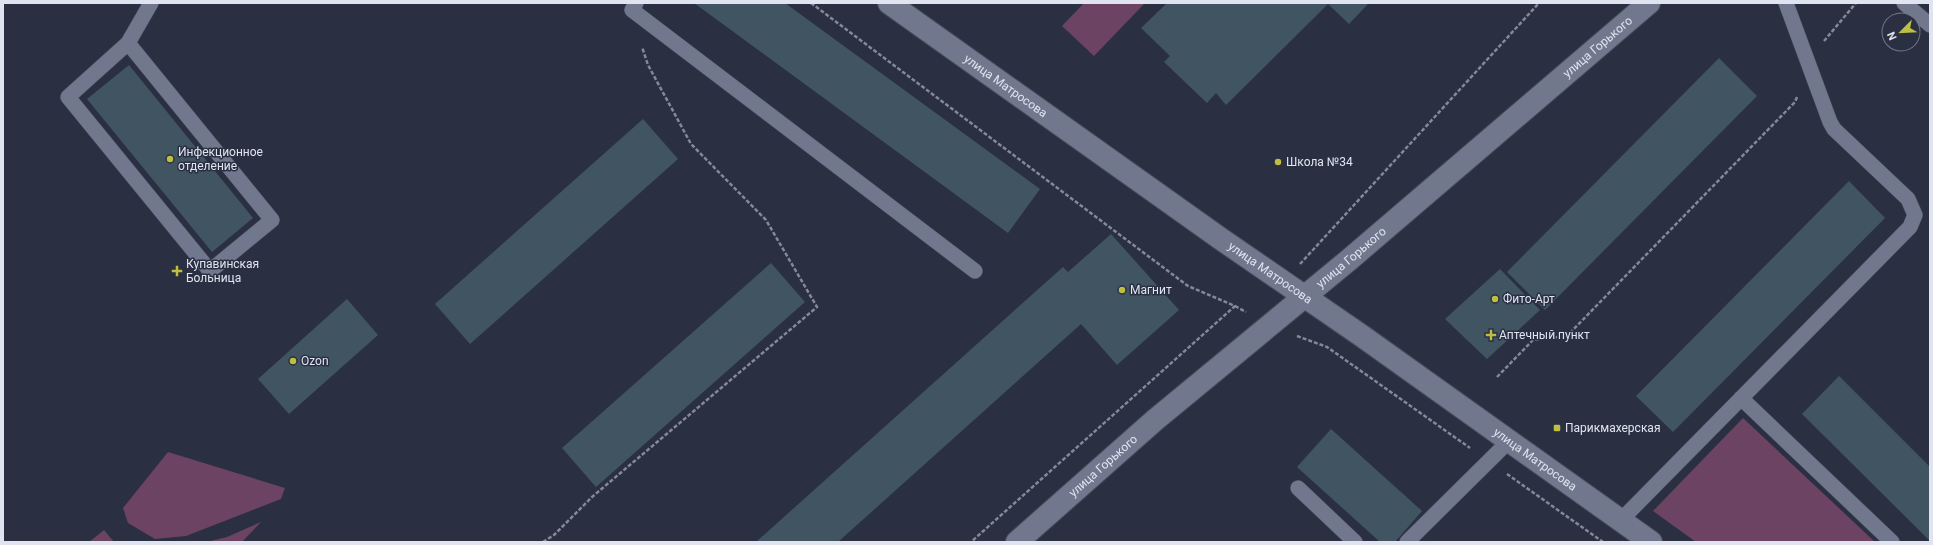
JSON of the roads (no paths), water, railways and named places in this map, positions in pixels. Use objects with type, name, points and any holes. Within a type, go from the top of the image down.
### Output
[{"type":"street","name":"улица Матросова","points":[[889,3],[1362,336],[1651,542]]},
{"type":"street","name":"улица Горького","points":[[1017,542],[1155,420],[1269,326],[1649,3]]},
{"type":"lane","points":[[128,43],[272,220],[210,271],[68,97],[128,43],[151,3]]},
{"type":"lane","points":[[1620,520],[1910,227],[1915,215],[1908,199],[1834,129],[1826,116],[1786,3]]},
{"type":"lane","points":[[1904,3],[1930,25]]},
{"type":"lane","points":[[634,6],[975,271]]},
{"type":"lane","points":[[1741,398],[1892,542]]},
{"type":"lane","points":[[1407,542],[1509,441]]},
{"type":"lane","points":[[1298,488],[1355,542]]},
{"type":"place","name":"Инфекционное отделение","points":[[170,159]]},
{"type":"place","name":"Школа №34","points":[[1278,162]]},
{"type":"place","name":"Купавинская Больница","points":[[177,271]]},
{"type":"place","name":"Магнит","points":[[1122,290]]},
{"type":"place","name":"Фито-Арт","points":[[1495,299]]},
{"type":"place","name":"Аптечный пункт","points":[[1491,335]]},
{"type":"place","name":"Ozon","points":[[293,361]]},
{"type":"place","name":"Парикмахерская","points":[[1557,428]]}]
